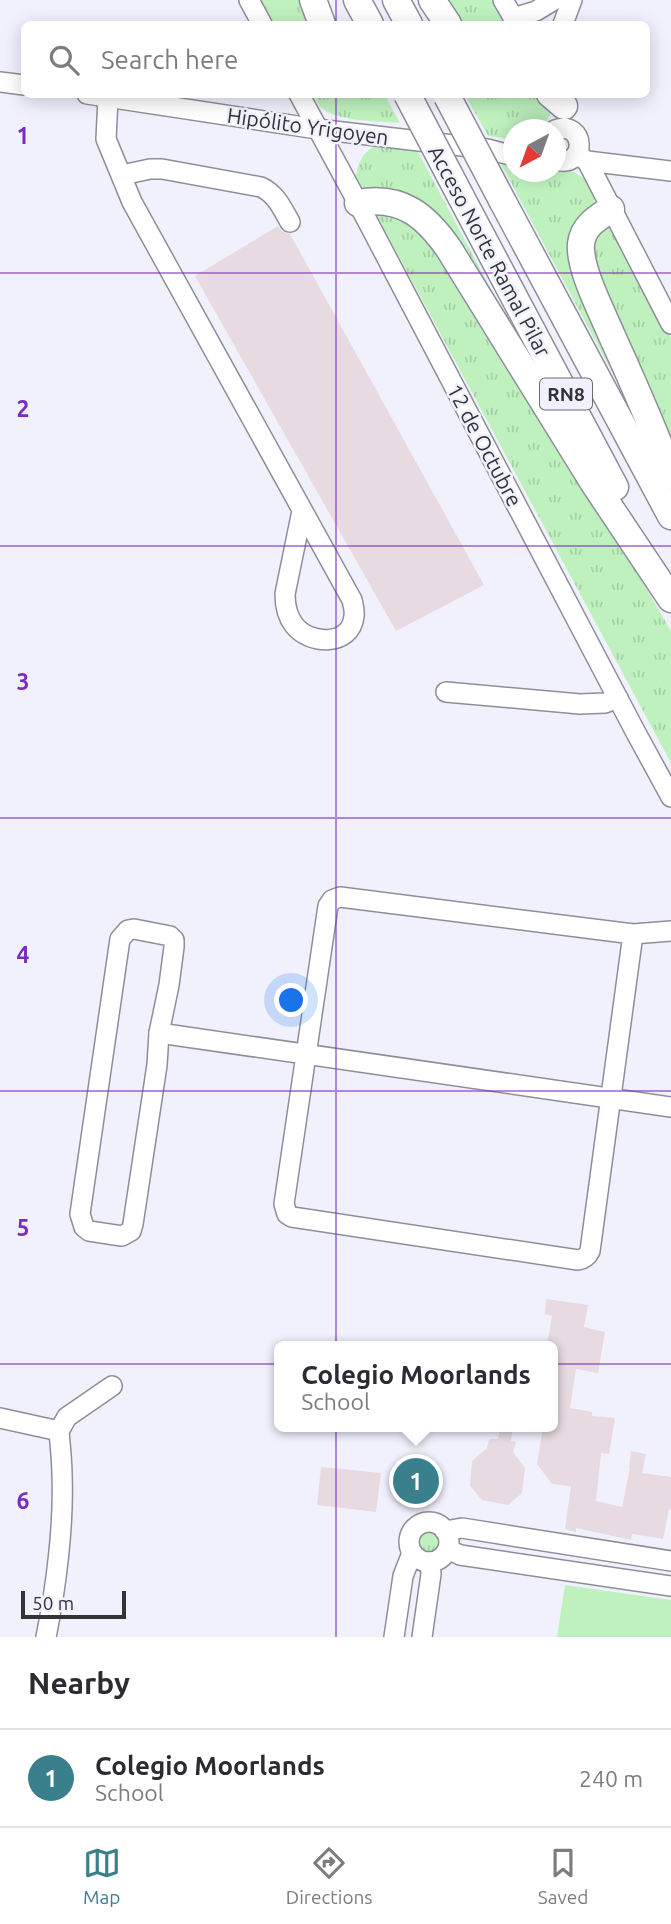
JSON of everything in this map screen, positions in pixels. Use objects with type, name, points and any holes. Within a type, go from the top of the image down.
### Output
[{"type":"highway","points":[[313,0],[321,21]]},
{"type":"highway","points":[[357,0],[368,21]]},
{"type":"highway","points":[[396,0],[407,21]]},
{"type":"highway","points":[[432,0],[446,21]]},
{"type":"highway","name":"Acceso Norte Ramal Pilar","points":[[409,98],[671,596]]},
{"type":"highway","name":"Acceso Norte Ramal Pilar","points":[[448,98],[671,516]]},
{"type":"highway","points":[[358,203],[377,201],[406,208],[421,216],[437,232],[593,482],[671,596]]},
{"type":"highway","points":[[611,209],[595,219],[584,233],[581,245],[583,261],[593,291],[671,475]]},
{"type":"street","points":[[249,0],[260,21]]},
{"type":"street","points":[[503,0],[515,21],[554,0]]},
{"type":"street","points":[[565,21],[572,0]]},
{"type":"street","points":[[0,82],[21,85]]},
{"type":"street","points":[[108,98],[106,139],[132,202],[352,600],[355,617],[349,629],[338,638],[329,640],[304,635],[293,625],[286,608],[285,594],[302,511]]},
{"type":"street","name":"Hipólito Yrigoyen","points":[[108,98],[503,153]]},
{"type":"street","name":"12 de Octubre","points":[[301,98],[671,797]]},
{"type":"street","points":[[557,111],[578,136],[582,158],[671,324]]},
{"type":"street","name":"Hipólito Yrigoyen","points":[[487,149],[503,147]]},
{"type":"street","points":[[566,161],[582,158],[671,171]]},
{"type":"street","points":[[122,175],[162,169],[261,187],[276,198],[290,222]]},
{"type":"street","points":[[446,692],[580,704],[605,703],[618,698]]},
{"type":"street","points":[[633,933],[590,1251],[583,1259],[292,1217],[287,1214],[284,1204],[328,906],[332,900],[340,897],[633,933],[671,931]]},
{"type":"street","points":[[128,930],[165,934],[174,940],[169,985],[160,1027],[157,1065],[131,1231],[122,1236],[89,1231],[84,1227],[80,1214],[120,939],[128,930]]},
{"type":"street","points":[[160,1027],[612,1092],[671,1095]]},
{"type":"street","points":[[612,1092],[671,1107]]},
{"type":"street","points":[[46,1637],[57,1560],[62,1497],[59,1431],[67,1418],[112,1385]]},
{"type":"street","points":[[1,1421],[59,1431]]},
{"type":"street","points":[[394,1637],[404,1576],[412,1553],[409,1539],[415,1528],[427,1522],[434,1523],[460,1555],[671,1586]]},
{"type":"street","points":[[412,1553],[421,1561],[440,1559],[446,1540],[462,1528],[671,1561]]},
{"type":"street","points":[[422,1637],[431,1574],[430,1562]]},
{"type":"green space","points":[[256,0],[306,0],[315,21],[267,21]]},
{"type":"green space","points":[[440,0],[496,0],[508,21],[453,21]]},
{"type":"green space","points":[[387,98],[400,123],[356,120],[334,115],[325,111],[316,100]]},
{"type":"green space","points":[[467,98],[542,98],[547,104],[550,115],[547,119],[503,119],[503,138],[488,136]]},
{"type":"green space","points":[[377,144],[417,150],[553,406],[446,235],[363,188],[356,177],[358,166],[365,153]]},
{"type":"green space","points":[[566,169],[576,173],[592,188],[594,203],[582,223],[637,419],[511,182],[566,182]]},
{"type":"green space","points":[[375,212],[414,218],[617,538],[671,631],[671,763]]},
{"type":"green space","points":[[608,224],[617,231],[671,338],[671,452],[590,267],[589,236]]},
{"type":"green space","points":[[430,1531],[438,1535],[442,1543],[438,1551],[430,1555],[422,1551],[418,1543],[422,1535]]},
{"type":"green space","points":[[565,1585],[671,1600],[671,1637],[557,1637]]},
{"type":"building","points":[[278,226],[283,232],[290,234],[484,585],[396,631],[195,276]]},
{"type":"building","points":[[546,1299],[588,1305],[584,1327],[605,1332],[598,1373],[576,1369],[570,1408],[592,1412],[592,1416],[615,1418],[609,1454],[601,1453],[596,1501],[622,1507],[631,1451],[646,1454],[642,1473],[671,1477],[671,1510],[669,1509],[663,1539],[632,1534],[631,1540],[576,1528],[576,1532],[565,1529],[571,1486],[552,1484],[537,1464],[542,1432],[558,1432],[558,1341],[548,1341],[552,1316],[545,1314]]},
{"type":"building","points":[[499,1432],[512,1432],[511,1441],[516,1442],[513,1452],[525,1468],[522,1493],[508,1505],[482,1500],[470,1486],[472,1461],[487,1448],[489,1439],[498,1439]]},
{"type":"building","points":[[321,1467],[381,1473],[376,1512],[317,1505]]},
{"type":"place","name":"Colegio Moorlands","points":[[416,1481]]}]
